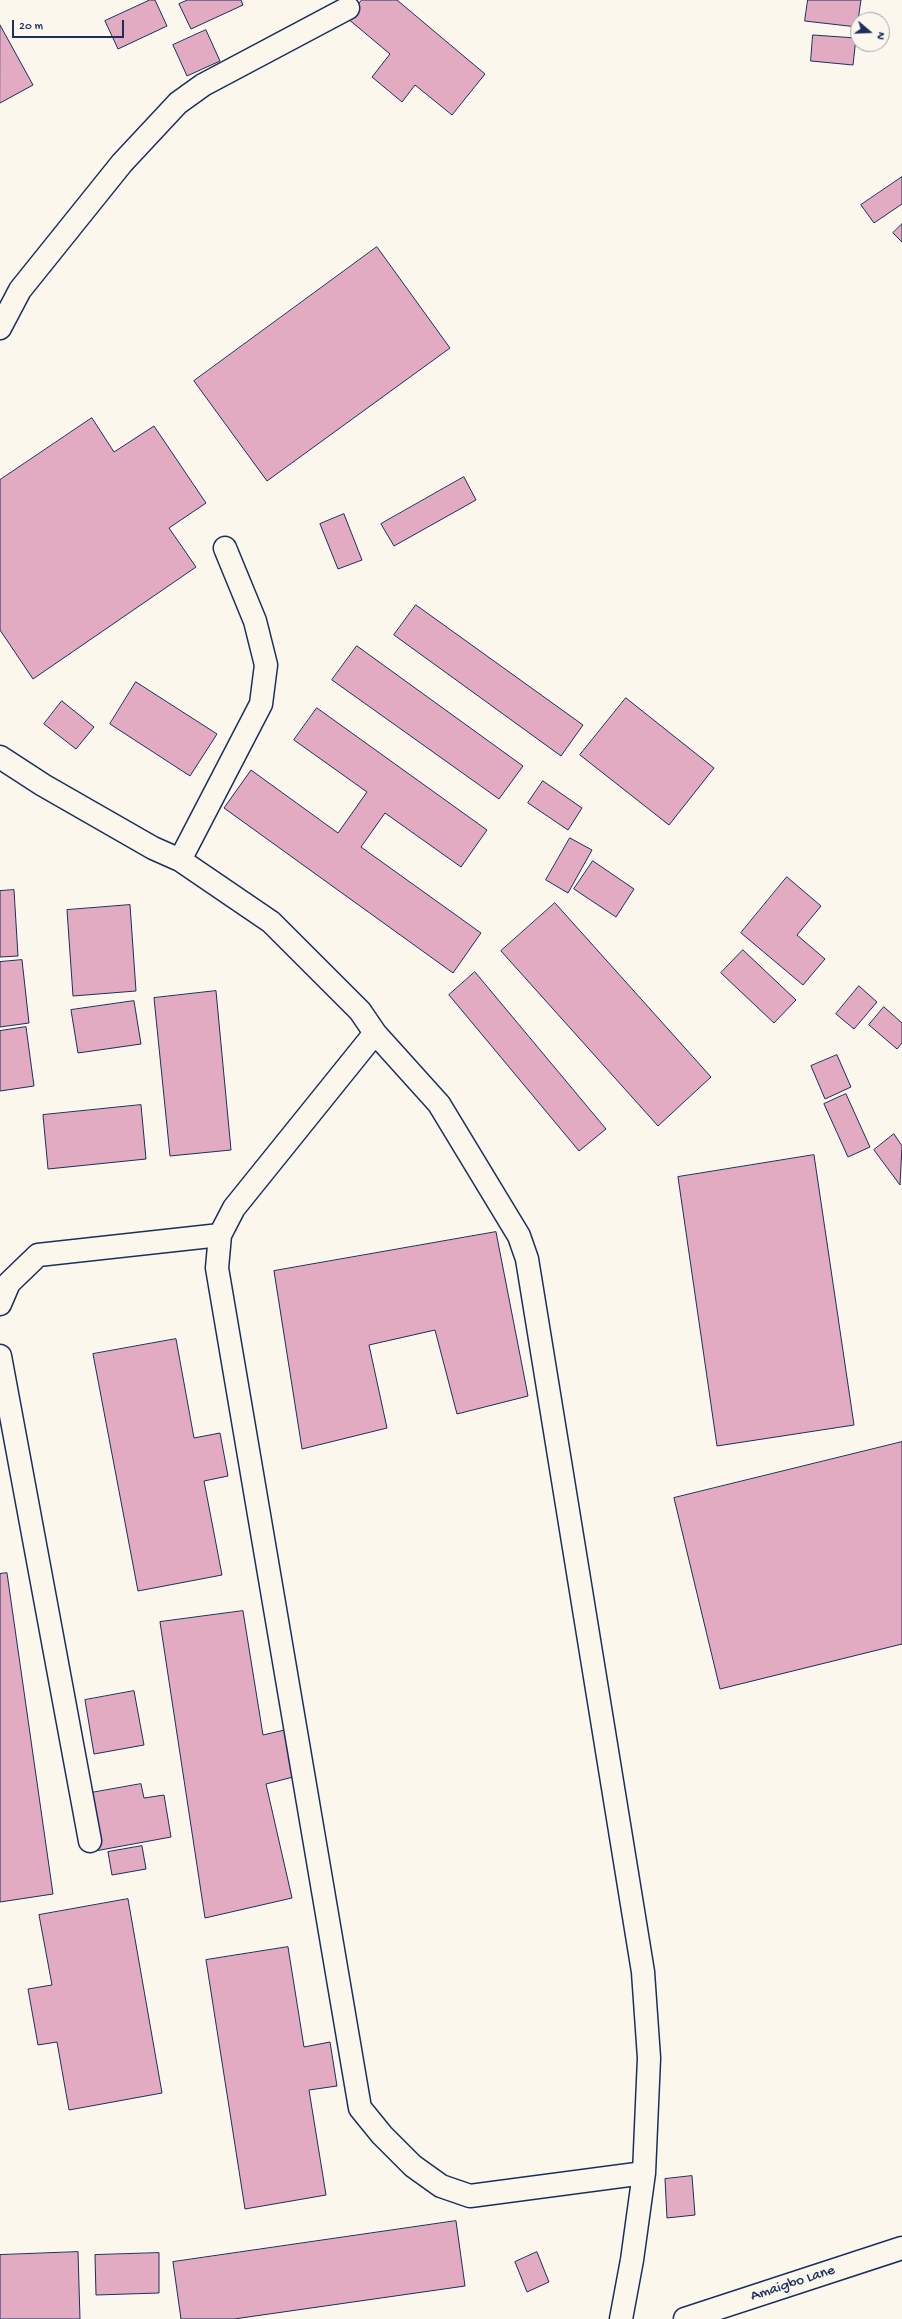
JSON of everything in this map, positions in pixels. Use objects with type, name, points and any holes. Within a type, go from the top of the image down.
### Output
[{"type":"street","points":[[0,328],[20,290],[122,163],[178,102],[203,86],[348,8]]},
{"type":"street","points":[[180,860],[261,704],[266,665],[255,622],[225,548]]},
{"type":"street","points":[[0,757],[43,785],[153,848],[180,860],[270,922],[360,1011],[375,1032],[439,1104],[519,1236],[527,1259],[642,1972],[649,2058],[644,2173],[631,2267],[621,2319]]},
{"type":"street","points":[[375,1032],[234,1208],[220,1235],[217,1268],[360,2108],[382,2135],[413,2166],[441,2186],[470,2196],[644,2173]]},
{"type":"street","points":[[0,1304],[9,1283],[38,1255],[220,1235]]},
{"type":"street","points":[[0,1356],[90,1841]]},
{"type":"street","name":"Amaigbo Lane","points":[[684,2319],[902,2248]]},
{"type":"building","points":[[150,0],[155,0],[167,26],[118,49],[105,21]]},
{"type":"building","points":[[188,0],[241,0],[243,5],[191,29],[179,4]]},
{"type":"building","points":[[362,0],[397,0],[485,74],[452,115],[415,85],[402,102],[372,77],[390,54],[347,18]]},
{"type":"building","points":[[808,0],[861,0],[859,12],[850,12],[850,26],[805,21]]},
{"type":"building","points":[[0,25],[33,85],[0,103]]},
{"type":"building","points":[[206,30],[220,61],[187,76],[173,45]]},
{"type":"building","points":[[813,35],[850,38],[850,52],[854,52],[853,65],[811,61]]},
{"type":"building","points":[[902,177],[902,204],[874,223],[861,205]]},
{"type":"building","points":[[902,224],[902,242],[893,233]]},
{"type":"building","points":[[377,247],[450,348],[267,481],[194,381]]},
{"type":"building","points":[[92,418],[114,452],[154,426],[206,503],[169,528],[196,567],[33,679],[0,630],[0,480]]},
{"type":"building","points":[[464,477],[476,500],[394,546],[381,524]]},
{"type":"building","points":[[344,514],[362,560],[338,569],[320,524]]},
{"type":"building","points":[[416,605],[583,725],[561,756],[394,635]]},
{"type":"building","points":[[357,646],[523,766],[499,799],[332,680]]},
{"type":"building","points":[[136,682],[217,734],[190,776],[110,724]]},
{"type":"building","points":[[626,698],[714,768],[669,825],[580,755]]},
{"type":"building","points":[[62,701],[94,727],[76,749],[44,724]]},
{"type":"building","points":[[317,708],[487,830],[461,867],[385,813],[361,847],[481,933],[453,973],[224,808],[251,770],[338,833],[367,792],[294,740]]},
{"type":"building","points":[[543,781],[582,808],[568,830],[528,803]]},
{"type":"building","points":[[570,838],[592,850],[568,893],[546,880]]},
{"type":"building","points":[[593,861],[634,889],[616,917],[574,889]]},
{"type":"building","points":[[787,877],[821,906],[797,935],[825,959],[803,985],[741,933]]},
{"type":"building","points":[[14,890],[18,956],[0,957],[0,891]]},
{"type":"building","points":[[555,903],[711,1077],[658,1126],[501,951]]},
{"type":"building","points":[[130,905],[136,991],[73,996],[67,910]]},
{"type":"building","points":[[743,950],[796,1000],[774,1023],[721,973]]},
{"type":"building","points":[[22,960],[29,1023],[0,1027],[0,962]]},
{"type":"building","points":[[475,972],[606,1129],[579,1151],[449,995]]},
{"type":"building","points":[[859,986],[877,1002],[854,1029],[836,1014]]},
{"type":"building","points":[[216,991],[231,1150],[170,1156],[154,998]]},
{"type":"building","points":[[134,1001],[141,1044],[78,1053],[71,1010]]},
{"type":"building","points":[[884,1007],[902,1023],[902,1043],[897,1049],[869,1025]]},
{"type":"building","points":[[26,1027],[34,1086],[0,1091],[0,1031]]},
{"type":"building","points":[[837,1055],[851,1087],[825,1099],[811,1066]]},
{"type":"building","points":[[846,1094],[870,1147],[848,1157],[824,1104]]},
{"type":"building","points":[[141,1105],[146,1159],[48,1169],[43,1115]]},
{"type":"building","points":[[894,1134],[902,1146],[900,1185],[874,1150]]},
{"type":"building","points":[[814,1155],[854,1425],[717,1446],[678,1177]]},
{"type":"building","points":[[496,1232],[528,1396],[457,1414],[435,1330],[369,1345],[387,1428],[302,1449],[274,1271]]},
{"type":"building","points":[[176,1339],[194,1438],[220,1433],[228,1476],[204,1481],[222,1575],[138,1591],[93,1354]]},
{"type":"building","points":[[902,1442],[902,1644],[720,1689],[674,1498]]},
{"type":"building","points":[[7,1573],[53,1894],[0,1902],[0,1574]]},
{"type":"building","points":[[243,1611],[263,1735],[289,1729],[297,1776],[266,1784],[292,1898],[205,1918],[160,1622]]},
{"type":"building","points":[[134,1691],[144,1745],[94,1754],[85,1700]]},
{"type":"building","points":[[141,1784],[144,1798],[164,1795],[171,1837],[95,1851],[85,1794]]},
{"type":"building","points":[[142,1846],[146,1869],[112,1875],[108,1852]]},
{"type":"building","points":[[128,1899],[162,2093],[69,2110],[57,2042],[38,2045],[28,1989],[52,1985],[39,1915]]},
{"type":"building","points":[[288,1947],[304,2047],[330,2042],[337,2086],[309,2090],[326,2195],[245,2209],[206,1960]]},
{"type":"building","points":[[692,2176],[695,2215],[667,2218],[665,2179]]},
{"type":"building","points":[[456,2221],[465,2286],[234,2319],[181,2319],[173,2262]]},
{"type":"building","points":[[78,2252],[80,2319],[0,2319],[0,2255]]},
{"type":"building","points":[[537,2252],[549,2282],[527,2292],[515,2262]]},
{"type":"building","points":[[159,2253],[159,2293],[96,2295],[95,2255]]}]
